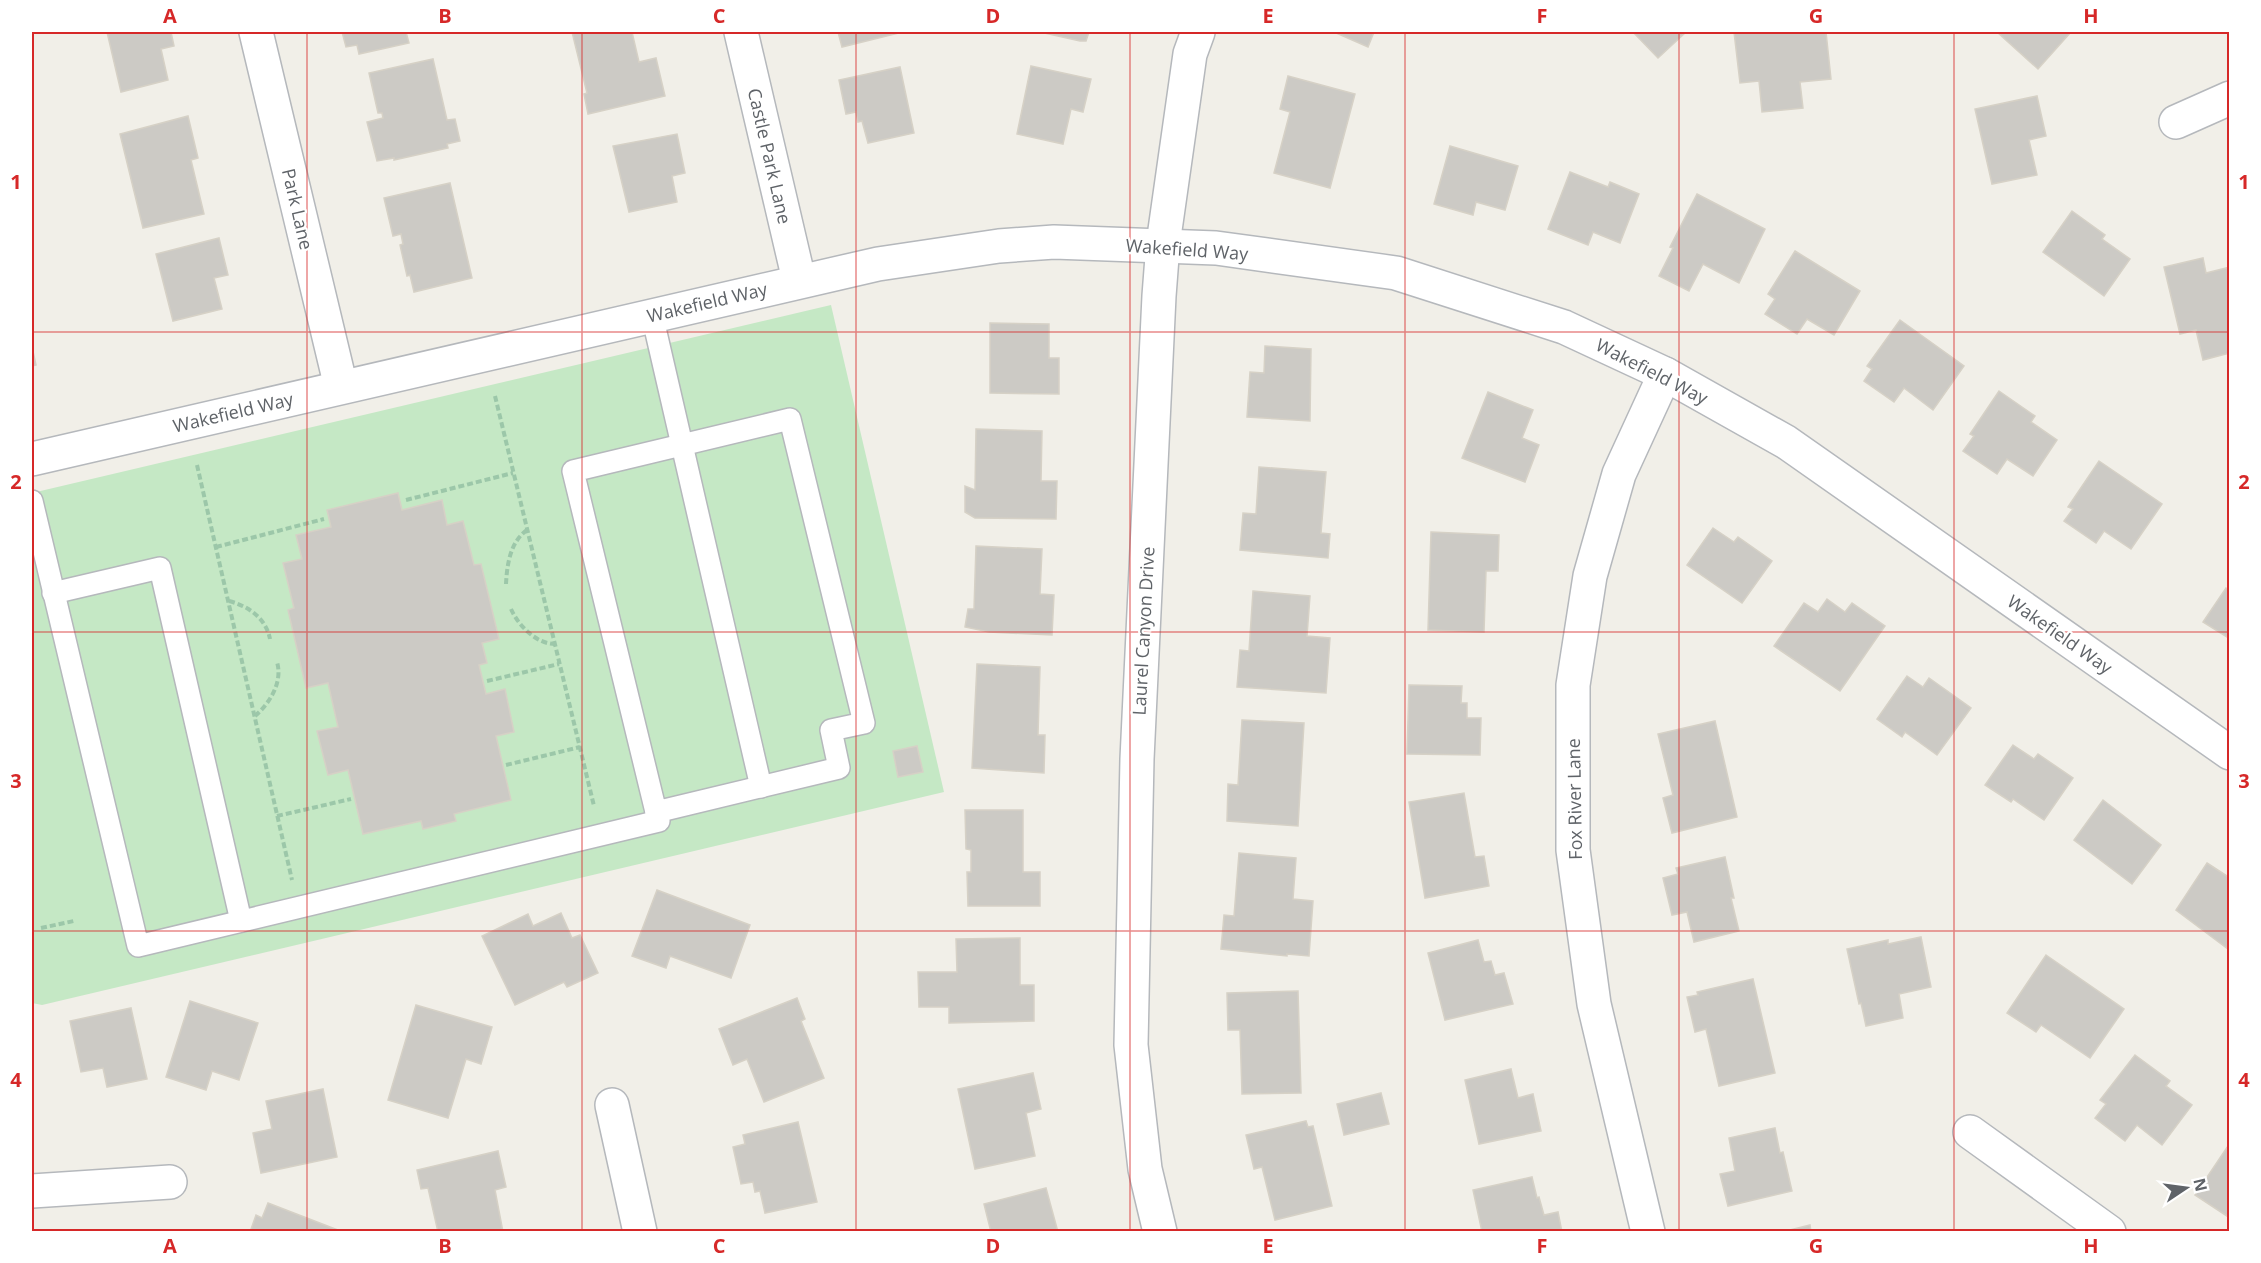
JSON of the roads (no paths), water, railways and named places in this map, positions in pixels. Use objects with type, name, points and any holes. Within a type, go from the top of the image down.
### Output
[{"type":"street","name":"Park Lane","points":[[256,32],[341,387]]},
{"type":"street","name":"Castle Park Lane","points":[[741,32],[799,280]]},
{"type":"street","name":"Laurel Canyon Drive","points":[[1160,1232],[1145,1169],[1131,1045],[1137,747],[1163,244],[1190,54],[1198,32]]},
{"type":"street","points":[[2176,122],[2229,98]]},
{"type":"street","name":"Wakefield Way","points":[[32,459],[799,280],[878,264],[999,246],[1054,242],[1163,244],[1216,248],[1396,273],[1564,327],[1665,374],[1786,442],[2229,753]]},
{"type":"street","name":"Fox River Lane","points":[[1648,1232],[1594,1004],[1573,850],[1573,685],[1590,576],[1619,474],[1665,374]]},
{"type":"street","points":[[612,1105],[640,1232]]},
{"type":"street","points":[[1970,1132],[2109,1232]]},
{"type":"street","points":[[32,1191],[170,1182]]},
{"type":"lane","points":[[652,315],[761,787]]},
{"type":"lane","points":[[32,501],[138,945],[659,821],[656,813],[573,471],[790,418],[864,723],[831,730],[839,768],[656,813]]},
{"type":"lane","points":[[53,593],[160,568],[240,921]]}]
